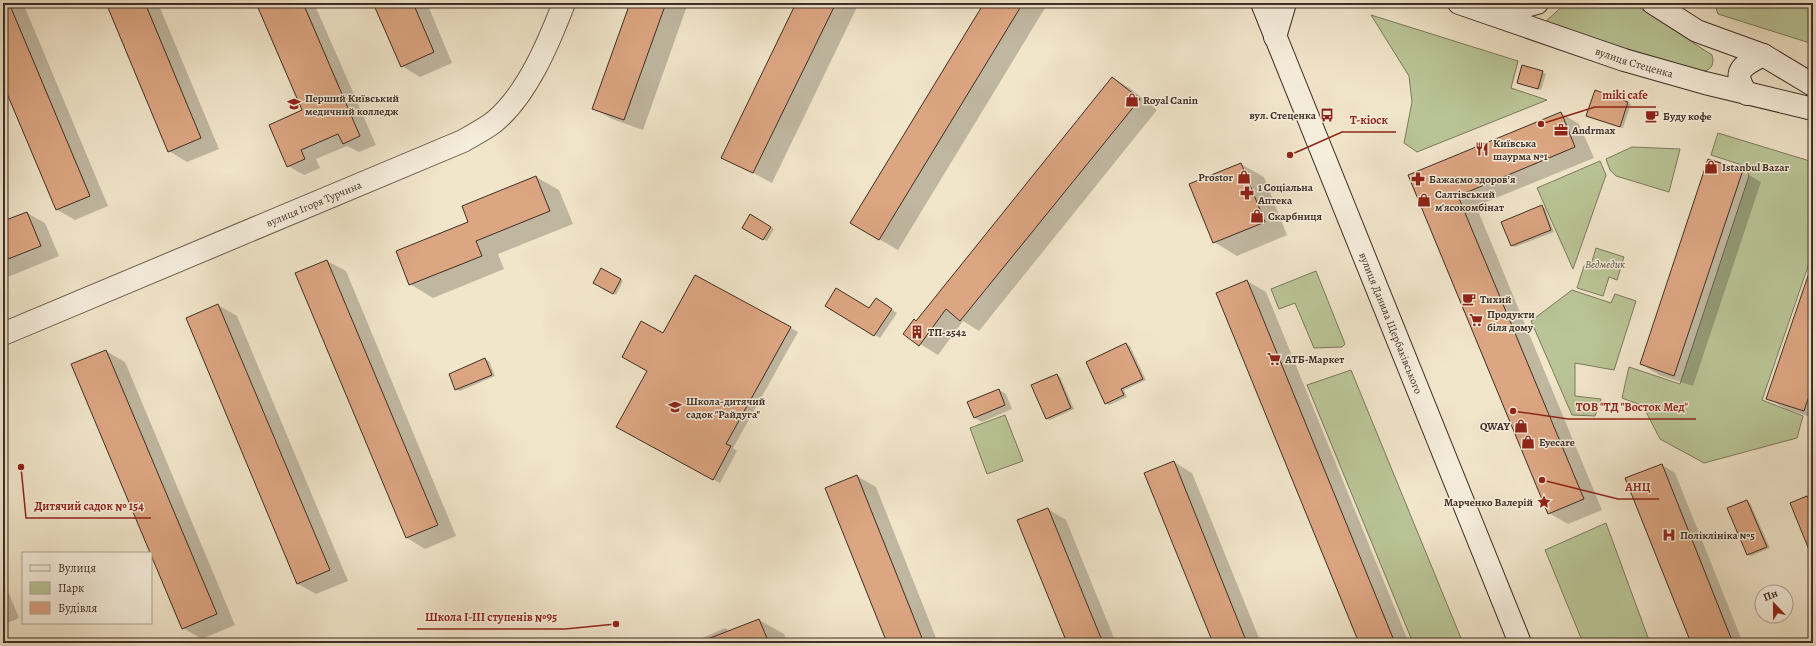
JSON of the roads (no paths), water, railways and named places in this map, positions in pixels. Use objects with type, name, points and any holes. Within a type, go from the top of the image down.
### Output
[{"type":"main road","name":"вулиця Ігоря Турчина","points":[[3,334],[463,141],[494,122],[516,99],[550,40],[564,3]]},
{"type":"main road","name":"вулиця Данила Щербаківського","points":[[1262,3],[1520,643]]},
{"type":"main road","points":[[1275,37],[1285,3]]},
{"type":"main road","points":[[1467,6],[1515,9],[1537,3]]},
{"type":"main road","points":[[1653,3],[1697,31],[1763,55],[1813,85]]},
{"type":"main road","name":"вулиця Стеценка","points":[[1467,6],[1624,60],[1747,94],[1813,110]]},
{"type":"main road","points":[[1747,94],[1741,85],[1739,72],[1742,66],[1763,55]]},
{"type":"place","name":"Royal Canin","points":[[1132,100]]},
{"type":"place","name":"Перший Київський медичний колледж","points":[[294,104]]},
{"type":"place","name":"вул. Стеценка","points":[[1327,115]]},
{"type":"place","name":"Буду кофе","points":[[1652,116]]},
{"type":"place","name":"miki cafe","points":[[1541,124]]},
{"type":"place","name":"Andrmax","points":[[1561,130]]},
{"type":"place","name":"Київська шаурма №1","points":[[1482,149]]},
{"type":"place","name":"Т-кіоск","points":[[1290,155]]},
{"type":"place","name":"Istanbul Bazar","points":[[1711,167]]},
{"type":"place","name":"Prostor","points":[[1244,177]]},
{"type":"place","name":"Бажаємо здоровʼя","points":[[1418,179]]},
{"type":"place","name":"1 Соціальна Аптека","points":[[1247,193]]},
{"type":"place","name":"Салтівський м'ясокомбінат","points":[[1424,200]]},
{"type":"place","name":"Скарбниця","points":[[1257,216]]},
{"type":"place","name":"Тихий","points":[[1469,299]]},
{"type":"place","name":"Продукти біля дому","points":[[1476,320]]},
{"type":"place","name":"ТП-2542","points":[[917,332]]},
{"type":"place","name":"АТБ-Маркет","points":[[1274,359]]},
{"type":"place","name":"Школа-дитячий садок \"Райдуга\"","points":[[675,407]]},
{"type":"place","name":"ТОВ \"ТД \"Восток Мед\"","points":[[1513,411]]},
{"type":"place","name":"QWAY","points":[[1521,426]]},
{"type":"place","name":"Eyecare","points":[[1528,442]]},
{"type":"place","name":"Дитячий садок № 154","points":[[21,467]]},
{"type":"place","name":"АНЦ","points":[[1542,480]]},
{"type":"place","name":"Марченко Валерій","points":[[1544,502]]},
{"type":"place","name":"Поліклініка №5","points":[[1669,535]]},
{"type":"place","name":"Школа І-ІІІ ступенів №95","points":[[616,624]]},
{"type":"park label","name":"Ведмедик","points":[[1605,264]]}]
